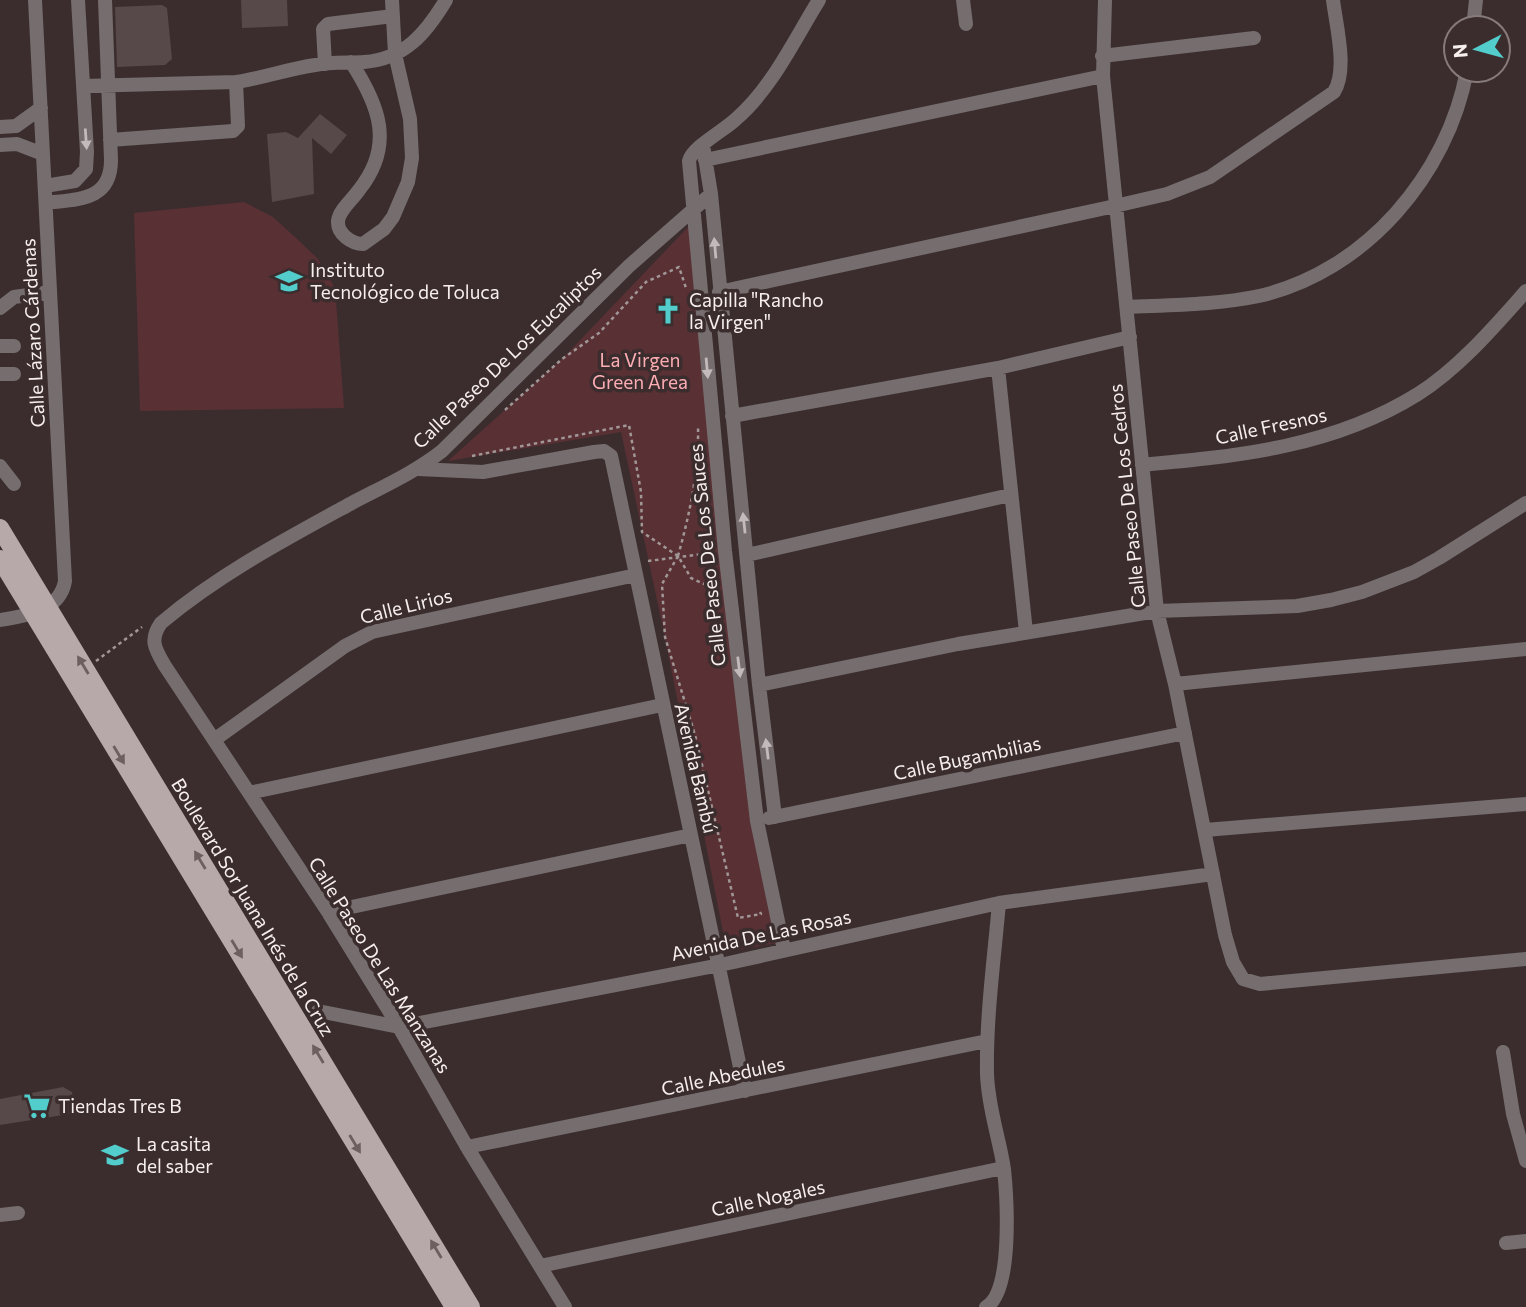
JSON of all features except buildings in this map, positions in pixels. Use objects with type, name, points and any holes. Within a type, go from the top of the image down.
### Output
[{"type":"main road","name":"Boulevard Sor Juana Inés de la Cruz","points":[[0,528],[40,610],[294,1028],[471,1307]]},
{"type":"main road","name":"Boulevard Sor Juana Inés de la Cruz","points":[[0,559],[85,668],[454,1307]]},
{"type":"street","name":"Calle Lázaro Cárdenas","points":[[35,0],[65,582],[60,597],[40,610]]},
{"type":"street","points":[[45,186],[75,181],[86,169],[78,0]]},
{"type":"street","points":[[46,203],[88,196],[107,184],[111,169],[105,0]]},
{"type":"street","points":[[351,62],[368,86],[379,127],[379,148],[373,169],[365,184],[340,215],[338,224],[353,243],[363,244],[384,229],[393,217],[408,182],[411,158],[411,129],[396,54],[392,0]]},
{"type":"street","points":[[83,86],[236,82],[325,64],[380,59],[396,54],[422,35],[446,0]]},
{"type":"street","points":[[700,153],[756,98],[820,0]]},
{"type":"street","points":[[963,0],[966,24]]},
{"type":"street","name":"Calle Paseo De Los Cedros","points":[[1105,0],[1103,76],[1157,611],[1233,962],[1242,979],[1260,984],[1526,959]]},
{"type":"street","points":[[719,292],[1175,192],[1210,177],[1334,92],[1338,85],[1340,69],[1333,0]]},
{"type":"street","points":[[325,64],[323,29],[328,24],[393,16]]},
{"type":"street","points":[[1102,55],[1254,38]]},
{"type":"street","points":[[700,153],[1103,76]]},
{"type":"street","points":[[110,140],[233,131],[238,126],[236,82]]},
{"type":"street","points":[[1126,307],[1205,303],[1260,295],[1298,282],[1329,267],[1369,240],[1425,176],[1454,118],[1463,84]]},
{"type":"street","points":[[0,127],[16,126],[41,108]]},
{"type":"street","points":[[0,145],[17,144],[43,154]]},
{"type":"street","name":"Calle Paseo De Los Sauces","points":[[775,817],[759,685],[711,194],[700,153],[689,161],[692,210],[725,551],[757,821],[784,950]]},
{"type":"street","name":"Calle Paseo De Los Eucaliptos","points":[[154,648],[155,633],[161,624],[234,569],[290,536],[418,469],[442,451],[629,266],[711,194]]},
{"type":"street","name":"Calle Fresnos","points":[[1142,465],[1211,459],[1268,450],[1319,439],[1364,424],[1419,393],[1496,325],[1526,291]]},
{"type":"street","points":[[0,308],[7,295],[50,292]]},
{"type":"street","points":[[732,416],[998,368],[1130,337]]},
{"type":"street","points":[[998,368],[1026,632]]},
{"type":"street","name":"Avenida Bambú","points":[[418,469],[459,473],[483,472],[594,452],[610,453],[745,1091]]},
{"type":"street","points":[[0,466],[14,484]]},
{"type":"street","points":[[747,555],[1010,495]]},
{"type":"street","points":[[759,685],[1026,632],[1157,611],[1297,606],[1362,592],[1398,579],[1440,558],[1526,503]]},
{"type":"street","name":"Calle Lirios","points":[[214,740],[345,646],[372,632],[636,569]]},
{"type":"street","points":[[0,620],[40,610]]},
{"type":"street","name":"Calle Paseo De Las Manzanas","points":[[154,648],[328,912],[565,1307]]},
{"type":"street","points":[[1174,684],[1526,649]]},
{"type":"street","points":[[249,793],[662,705]]},
{"type":"street","name":"Calle Bugambilias","points":[[757,821],[1185,733]]},
{"type":"street","points":[[1205,830],[1526,804]]},
{"type":"street","points":[[328,912],[691,835]]},
{"type":"street","name":"Avenida De Las Rosas","points":[[318,1011],[398,1027],[720,965],[999,903],[1213,874]]},
{"type":"street","points":[[990,1305],[1001,1285],[1007,1219],[1003,1168],[990,1103],[987,1041],[999,903]]},
{"type":"street","name":"Calle Abedules","points":[[467,1147],[987,1041]]},
{"type":"street","points":[[1503,1052],[1513,1114],[1522,1130],[1526,1161]]},
{"type":"street","name":"Calle Nogales","points":[[540,1266],[1003,1168]]},
{"type":"street","points":[[0,1215],[18,1213]]},
{"type":"street","points":[[1506,1243],[1526,1241]]},
{"type":"path","points":[[500,415],[562,359],[599,333],[646,282],[679,267],[686,288]]},
{"type":"path","points":[[698,423],[699,448],[691,511],[678,556],[662,583],[665,637],[695,735],[738,918],[761,914],[758,902]]},
{"type":"path","points":[[461,458],[628,425],[641,492],[642,531],[678,556],[691,578],[723,593]]},
{"type":"path","points":[[636,569],[678,556],[725,551]]},
{"type":"path","points":[[85,668],[148,622]]},
{"type":"green space","points":[[244,202],[273,217],[296,238],[318,259],[335,288],[344,408],[140,411],[134,213]]},
{"type":"green space","name":"La Virgen Green Area","points":[[690,225],[778,943],[727,952],[665,637],[621,432],[448,461],[562,359]]},
{"type":"place","name":"Instituto Tecnológico de Toluca","points":[[289,281]]},
{"type":"place","name":"Capilla \"Rancho la Virgen\"","points":[[668,311]]},
{"type":"place","name":"Tiendas Tres B","points":[[37,1106]]},
{"type":"place","name":"La casita del saber","points":[[115,1155]]}]
